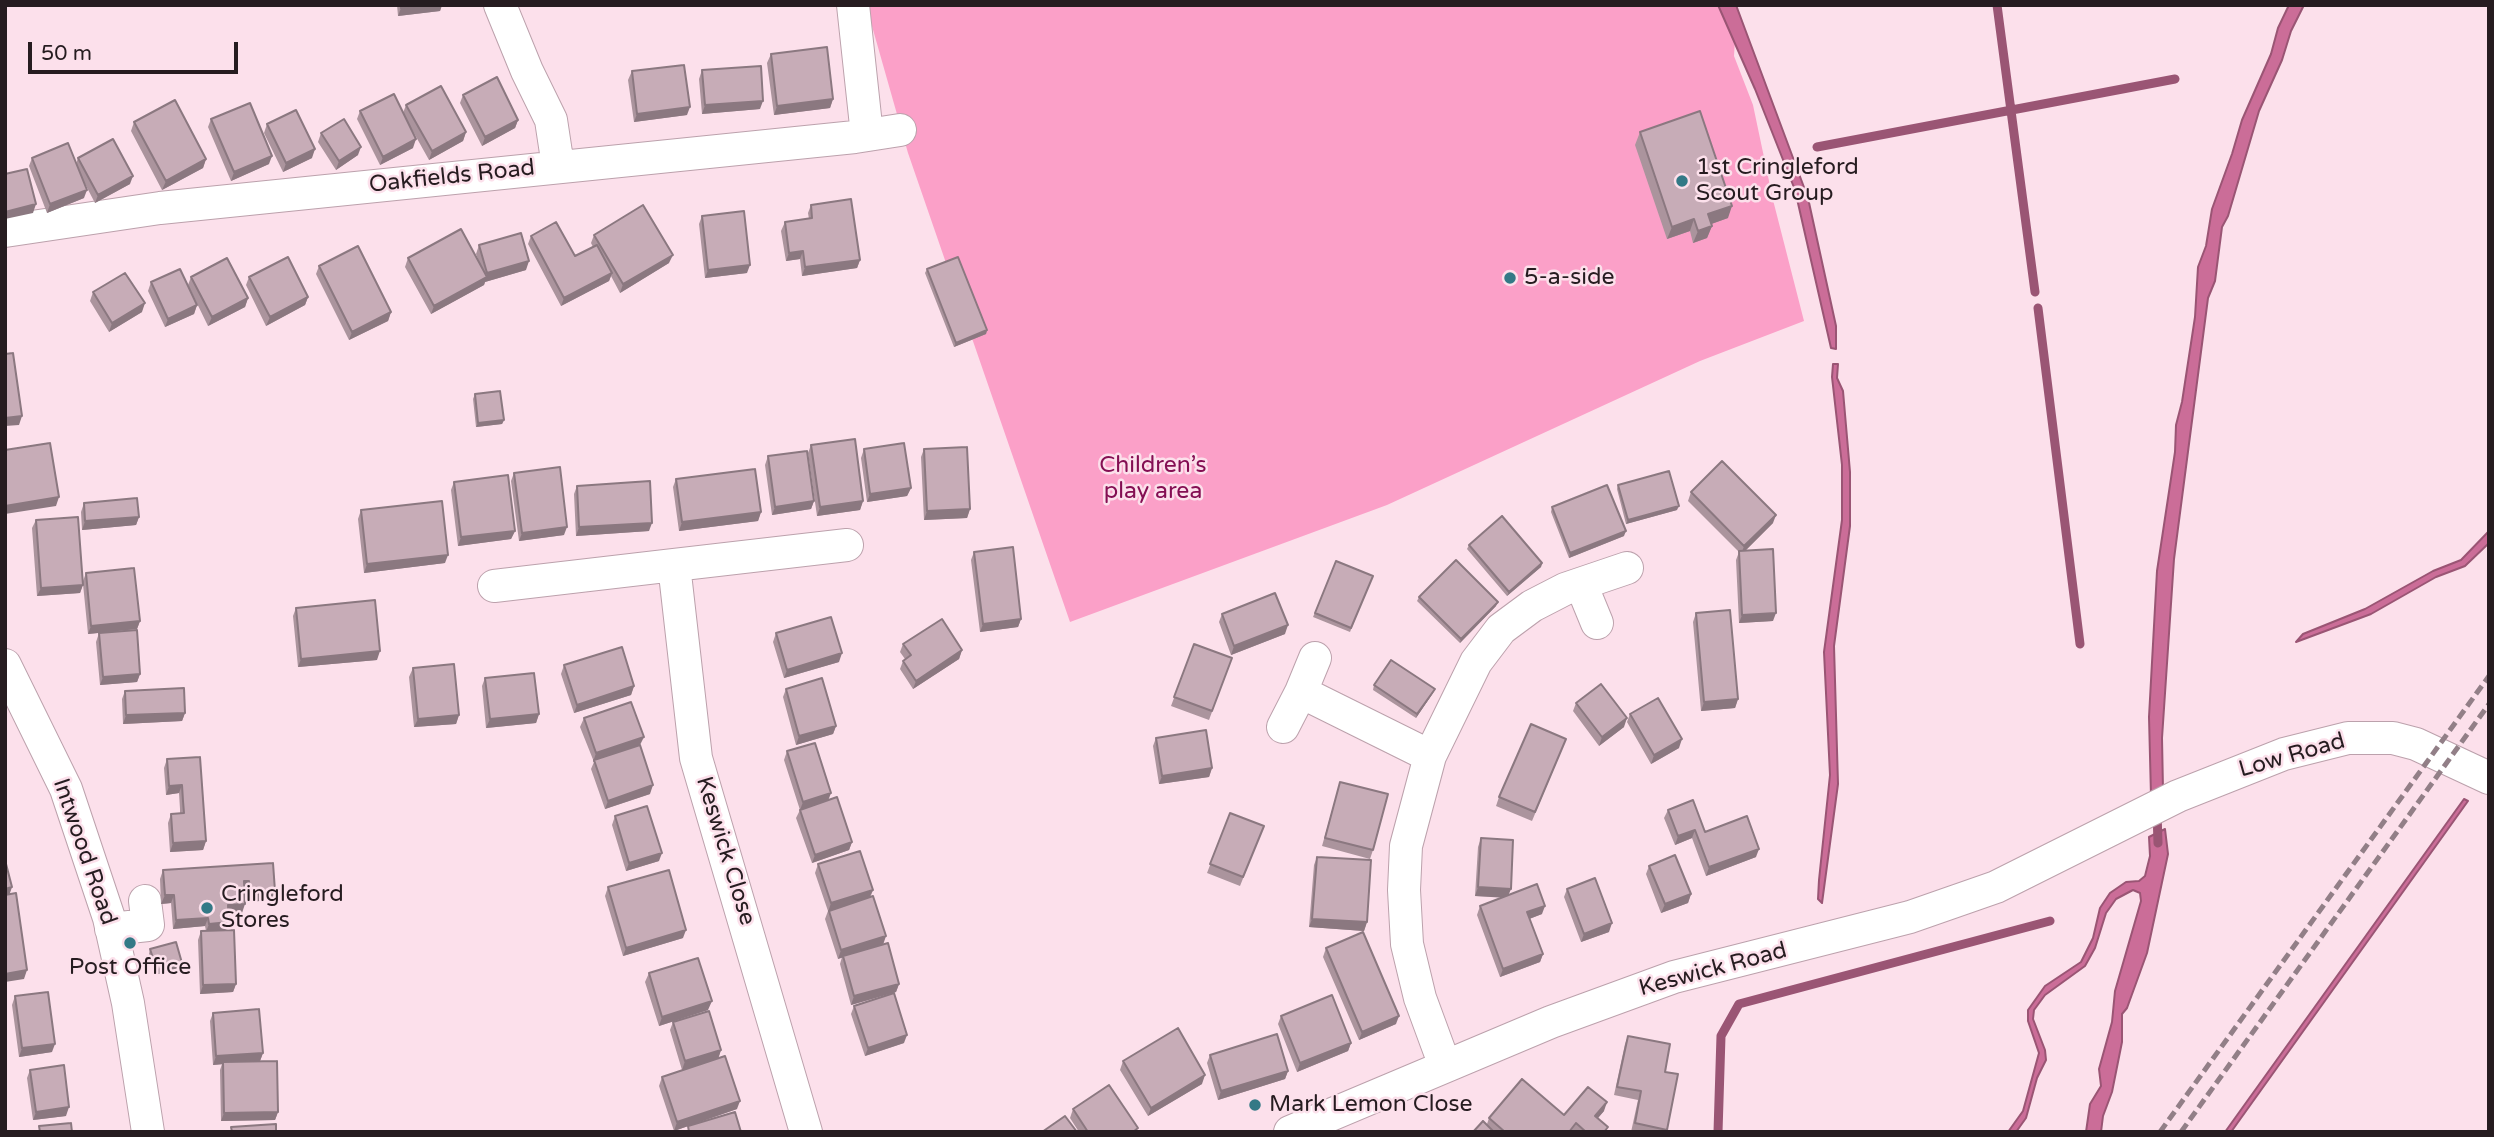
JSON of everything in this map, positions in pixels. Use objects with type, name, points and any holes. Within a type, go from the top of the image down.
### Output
[{"type":"street","points":[[500,5],[551,120],[558,166]]},
{"type":"street","points":[[853,5],[867,135]]},
{"type":"street","name":"Oakfields Road","points":[[5,231],[160,208],[900,130]]},
{"type":"street","points":[[494,586],[847,545]]},
{"type":"street","name":"Keswick Close","points":[[674,565],[696,758],[806,1132]]},
{"type":"street","points":[[1445,1066],[1420,998],[1407,944],[1405,917],[1406,846],[1430,756],[1476,662],[1502,629],[1532,606],[1581,583],[1627,568]]},
{"type":"street","points":[[1581,583],[1597,623]]},
{"type":"street","points":[[1283,727],[1315,658]]},
{"type":"street","name":"Intwood Road","points":[[5,665],[66,789],[111,929],[128,1003],[148,1132]]},
{"type":"street","points":[[1301,692],[1430,756]]},
{"type":"street","name":"Low Road","points":[[2138,816],[2222,777],[2284,754],[2348,738],[2393,738],[2416,744],[2489,778]]},
{"type":"street","name":"Keswick Road","points":[[1290,1132],[1551,1022],[1674,978],[1910,917],[1996,887],[2138,816]]},
{"type":"street","points":[[111,929],[148,925],[145,901]]},
{"type":"green space","name":"Children’s play area","points":[[866,5],[1737,5],[1734,56],[1753,105],[1773,200],[1804,321],[1700,361],[1387,505],[1070,622],[908,153]]},
{"type":"shaded area","points":[[1718,5],[1736,5],[1808,198],[1836,326],[1836,349],[1831,348],[1795,190]]},
{"type":"shaded area","points":[[2289,5],[2304,5],[2259,111],[2228,216],[2222,227],[2215,281],[2208,298],[2174,559],[2162,738],[2163,790],[2151,796],[2149,717],[2157,571],[2175,452],[2176,425],[2195,317],[2198,267],[2206,246],[2212,209],[2242,120]]},
{"type":"shaded area","points":[[1833,364],[1838,364],[1837,378],[1843,391],[1850,472],[1850,526],[1834,646],[1838,784],[1822,903],[1818,899],[1819,880],[1830,775],[1824,652],[1842,520],[1842,465],[1832,377]]},
{"type":"shaded area","points":[[2489,531],[2489,543],[2465,566],[2436,577],[2371,614],[2296,642],[2303,634],[2365,609],[2433,571],[2461,560]]},
{"type":"shaded area","points":[[2464,799],[2468,801],[2231,1132],[2225,1132]]},
{"type":"shaded area","points":[[2165,829],[2168,854],[2147,953],[2127,1008],[2122,1014],[2122,1042],[2101,1132],[2086,1132],[2090,1104],[2101,1086],[2099,1069],[2112,1022],[2115,991],[2141,901],[2140,893],[2133,890],[2116,899],[2106,913],[2095,948],[2085,966],[2045,995],[2034,1010],[2033,1019],[2046,1060],[2037,1078],[2026,1118],[2016,1132],[2008,1132],[2023,1111],[2039,1053],[2028,1021],[2028,1010],[2045,986],[2081,962],[2093,938],[2100,908],[2110,893],[2126,882],[2139,881],[2145,876],[2150,856],[2149,837]]},
{"type":"building","points":[[827,47],[833,99],[777,106],[771,54]]},
{"type":"building","points":[[684,65],[690,107],[637,114],[632,71]]},
{"type":"building","points":[[761,66],[763,101],[705,105],[702,70]]},
{"type":"building","points":[[497,77],[518,120],[485,137],[463,95]]},
{"type":"building","points":[[441,86],[466,132],[432,151],[406,105]]},
{"type":"building","points":[[394,94],[416,139],[383,157],[360,111]]},
{"type":"building","points":[[175,100],[206,159],[166,181],[134,122]]},
{"type":"building","points":[[250,103],[272,156],[234,172],[211,119]]},
{"type":"building","points":[[296,110],[315,149],[286,163],[267,124]]},
{"type":"building","name":"1st Cringleford Scout Group","points":[[1700,111],[1732,206],[1708,214],[1712,226],[1698,231],[1694,219],[1672,227],[1640,132]]},
{"type":"building","points":[[344,119],[361,147],[339,161],[321,133]]},
{"type":"building","points":[[113,139],[133,176],[98,195],[78,158]]},
{"type":"building","points":[[68,143],[87,190],[50,204],[32,158]]},
{"type":"building","points":[[27,169],[36,204],[5,212],[5,174]]},
{"type":"building","points":[[851,199],[860,260],[805,267],[803,251],[789,253],[785,222],[812,218],[811,205]]},
{"type":"building","points":[[643,205],[673,255],[623,284],[594,235]]},
{"type":"building","points":[[744,211],[750,265],[708,270],[702,216]]},
{"type":"building","points":[[556,222],[575,256],[597,245],[612,273],[564,298],[531,236]]},
{"type":"building","points":[[461,229],[487,277],[434,306],[408,258]]},
{"type":"building","points":[[521,233],[529,261],[487,273],[479,245]]},
{"type":"building","points":[[358,246],[391,312],[352,332],[319,266]]},
{"type":"building","points":[[288,257],[308,297],[270,317],[249,277]]},
{"type":"building","points":[[958,257],[987,330],[956,343],[927,269]]},
{"type":"building","points":[[227,258],[248,298],[212,317],[191,277]]},
{"type":"building","points":[[180,269],[197,305],[168,319],[151,282]]},
{"type":"building","points":[[125,273],[145,303],[112,323],[93,292]]},
{"type":"building","points":[[13,353],[22,416],[5,418],[5,354]]},
{"type":"building","points":[[500,391],[504,420],[478,423],[475,394]]},
{"type":"building","points":[[855,439],[863,501],[820,507],[811,445]]},
{"type":"building","points":[[50,443],[59,497],[5,506],[5,450]]},
{"type":"building","points":[[904,443],[911,488],[870,494],[864,449]]},
{"type":"building","points":[[967,447],[970,509],[927,511],[924,449]]},
{"type":"building","points":[[807,451],[814,501],[775,507],[768,456]]},
{"type":"building","points":[[1722,461],[1776,515],[1744,546],[1691,492]]},
{"type":"building","points":[[560,467],[567,527],[522,533],[514,473]]},
{"type":"building","points":[[755,469],[761,512],[682,522],[676,479]]},
{"type":"building","points":[[1669,471],[1679,506],[1628,520],[1618,485]]},
{"type":"building","points":[[508,475],[515,531],[461,537],[454,482]]},
{"type":"building","points":[[650,481],[652,523],[579,527],[577,486]]},
{"type":"building","points":[[1607,485],[1626,531],[1570,553],[1552,507]]},
{"type":"building","points":[[137,498],[139,517],[85,521],[84,503]]},
{"type":"building","points":[[442,501],[448,555],[367,564],[361,510]]},
{"type":"building","points":[[1502,516],[1542,563],[1509,592],[1469,545]]},
{"type":"building","points":[[78,517],[83,585],[41,588],[36,520]]},
{"type":"building","points":[[1013,547],[1021,619],[983,624],[974,552]]},
{"type":"building","points":[[1773,549],[1776,613],[1742,615],[1739,551]]},
{"type":"building","points":[[1456,560],[1498,602],[1461,639],[1419,597]]},
{"type":"building","points":[[1336,561],[1373,576],[1351,628],[1315,613]]},
{"type":"building","points":[[134,568],[140,621],[91,626],[86,573]]},
{"type":"building","points":[[1275,593],[1288,625],[1234,646],[1222,614]]},
{"type":"building","points":[[375,600],[380,651],[301,659],[296,608]]},
{"type":"building","points":[[1730,610],[1738,699],[1704,702],[1696,613]]},
{"type":"building","points":[[831,617],[842,653],[787,670],[776,633]]},
{"type":"building","points":[[942,619],[962,650],[916,681],[903,661],[911,655],[903,644]]},
{"type":"building","points":[[137,630],[140,674],[103,677],[99,633]]},
{"type":"building","points":[[1194,644],[1232,658],[1212,711],[1174,697]]},
{"type":"building","points":[[622,647],[634,686],[577,705],[564,665]]},
{"type":"building","points":[[1391,660],[1435,689],[1417,714],[1374,685]]},
{"type":"building","points":[[454,664],[459,715],[418,719],[413,668]]},
{"type":"building","points":[[534,673],[539,714],[490,719],[485,678]]},
{"type":"building","points":[[822,678],[836,726],[799,736],[786,689]]},
{"type":"building","points":[[1601,684],[1627,718],[1602,737],[1576,703]]},
{"type":"building","points":[[184,688],[185,713],[126,715],[125,691]]},
{"type":"building","points":[[1658,698],[1682,739],[1654,755],[1630,714]]},
{"type":"building","points":[[631,702],[644,737],[596,753],[584,718]]},
{"type":"building","points":[[1531,724],[1566,739],[1535,812],[1499,797]]},
{"type":"building","points":[[1206,730],[1212,768],[1162,776],[1156,738]]},
{"type":"building","points":[[815,743],[831,793],[803,802],[787,751]]},
{"type":"building","points":[[640,745],[653,785],[608,801],[594,760]]},
{"type":"building","points":[[200,757],[206,841],[173,843],[171,814],[184,813],[182,785],[169,786],[167,759]]},
{"type":"building","points":[[1340,782],[1388,794],[1373,850],[1325,838]]},
{"type":"building","points":[[837,797],[852,842],[815,855],[800,810]]},
{"type":"building","points":[[1693,800],[1705,832],[1747,816],[1759,849],[1709,867],[1695,830],[1678,836],[1668,810]]},
{"type":"building","points":[[647,806],[662,853],[629,863],[615,816]]},
{"type":"building","points":[[1230,813],[1264,826],[1243,877],[1210,864]]},
{"type":"building","points":[[1481,838],[1513,840],[1511,889],[1478,887]]},
{"type":"building","points":[[860,851],[873,890],[831,903],[818,864]]},
{"type":"building","points":[[1675,855],[1691,894],[1665,904],[1649,866]]},
{"type":"building","points":[[1317,857],[1371,860],[1367,922],[1312,919]]},
{"type":"building","points":[[5,860],[12,887],[5,889]]},
{"type":"building","points":[[273,863],[275,891],[250,893],[249,881],[244,881],[245,904],[228,905],[229,922],[209,924],[208,918],[176,920],[174,895],[165,895],[163,870]]},
{"type":"building","points":[[669,870],[686,930],[626,948],[608,887]]},
{"type":"building","points":[[1595,878],[1612,923],[1584,934],[1567,889]]},
{"type":"building","points":[[1537,884],[1545,906],[1527,912],[1543,954],[1503,969],[1480,906]]},
{"type":"building","points":[[16,893],[27,970],[5,974],[5,895]]},
{"type":"building","points":[[873,896],[886,936],[841,950],[829,911]]},
{"type":"building","points":[[234,930],[236,984],[203,985],[201,931]]},
{"type":"building","points":[[1363,932],[1399,1016],[1362,1032],[1326,948]]},
{"type":"building","points":[[176,942],[182,963],[157,970],[150,949]]},
{"type":"building","points":[[888,943],[899,984],[854,996],[843,956]]},
{"type":"building","points":[[698,958],[712,1001],[662,1017],[649,973]]},
{"type":"building","points":[[48,992],[55,1044],[22,1048],[15,996]]},
{"type":"building","points":[[894,993],[907,1035],[868,1048],[854,1006]]},
{"type":"building","points":[[1332,995],[1351,1043],[1300,1063],[1281,1016]]},
{"type":"building","points":[[259,1009],[263,1053],[216,1056],[213,1013]]},
{"type":"building","points":[[709,1011],[721,1050],[685,1061],[673,1022]]},
{"type":"building","points":[[1178,1028],[1205,1075],[1151,1108],[1123,1061]]},
{"type":"building","points":[[1277,1034],[1288,1071],[1221,1091],[1210,1055]]},
{"type":"building","points":[[1628,1036],[1670,1044],[1665,1072],[1678,1074],[1667,1130],[1635,1123],[1641,1091],[1617,1087]]},
{"type":"building","points":[[725,1056],[740,1101],[677,1122],[662,1077]]},
{"type":"building","points":[[277,1061],[278,1112],[224,1113],[223,1062]]},
{"type":"building","points":[[64,1065],[69,1107],[36,1112],[30,1070]]},
{"type":"building","points":[[1522,1079],[1564,1115],[1588,1087],[1607,1102],[1595,1116],[1608,1127],[1604,1132],[1586,1132],[1576,1123],[1569,1132],[1505,1132],[1489,1118]]},
{"type":"building","points":[[1109,1085],[1138,1128],[1133,1132],[1088,1132],[1073,1109]]},
{"type":"building","points":[[735,1112],[741,1132],[689,1132],[688,1126]]},
{"type":"building","points":[[1065,1116],[1077,1132],[1042,1132]]},
{"type":"building","points":[[1483,1121],[1494,1132],[1473,1132]]},
{"type":"building","points":[[71,1123],[72,1132],[40,1132],[39,1126]]},
{"type":"building","points":[[276,1124],[276,1132],[232,1132],[231,1127]]},
{"type":"waterway","points":[[1997,5],[2035,292]]},
{"type":"waterway","points":[[1817,147],[2175,79]]},
{"type":"waterway","points":[[2038,308],[2080,644]]},
{"type":"waterway","points":[[2157,812],[2158,843]]},
{"type":"waterway","points":[[1718,1132],[1721,1036],[1739,1004],[2050,921]]},
{"type":"railway","points":[[2160,1132],[2489,676]]},
{"type":"railway","points":[[2181,1132],[2489,704]]},
{"type":"place","name":"1st Cringleford Scout Group","points":[[1682,181]]},
{"type":"place","name":"5-a-side","points":[[1510,278]]},
{"type":"place","name":"Cringleford Stores","points":[[207,908]]},
{"type":"place","name":"Post Office","points":[[130,943]]},
{"type":"place","name":"Mark Lemon Close","points":[[1255,1105]]}]
